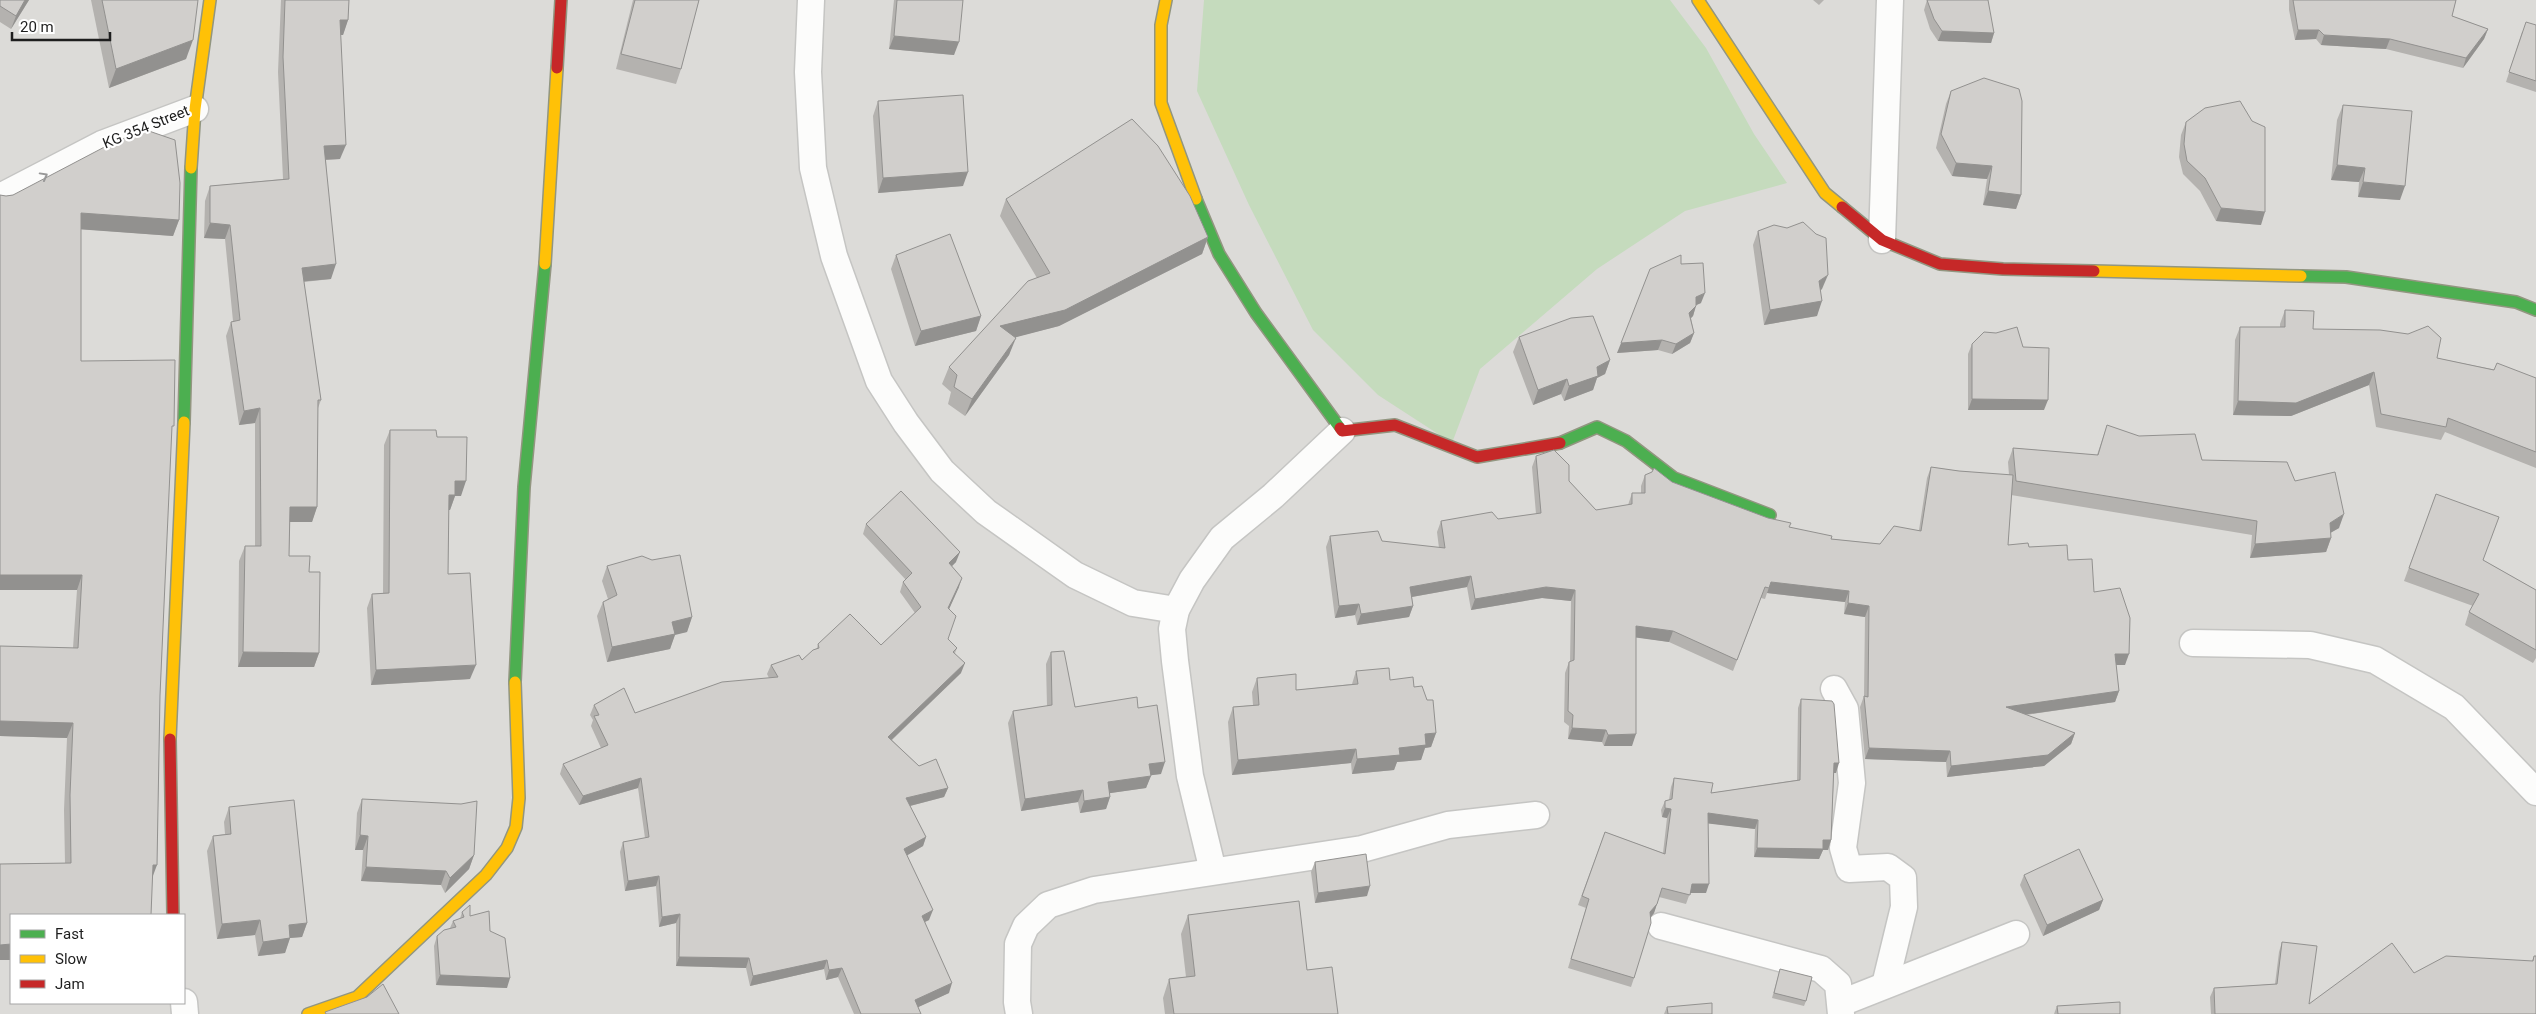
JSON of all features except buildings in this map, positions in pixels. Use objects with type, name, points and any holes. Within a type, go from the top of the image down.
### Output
[{"type":"street","name":"KG 354 Street","points":[[0,197],[29,184],[102,144],[195,109],[210,0]]},
{"type":"street","points":[[308,1014],[357,997],[486,875],[507,848],[516,827],[519,798],[515,691],[524,487],[543,296],[561,0]]},
{"type":"street","points":[[811,0],[808,72],[813,168],[834,256],[880,381],[906,423],[942,471],[986,512],[1075,575],[1133,603],[1176,610]]},
{"type":"street","points":[[1166,0],[1161,25],[1161,103],[1184,172],[1219,254],[1256,313],[1342,431]]},
{"type":"street","points":[[1698,0],[1825,193],[1882,240],[1940,264],[2003,269],[2346,277],[2516,302],[2536,310]]},
{"type":"street","points":[[1882,240],[1890,0]]},
{"type":"street","points":[[173,914],[170,711],[183,484],[190,179],[195,109]]},
{"type":"street","points":[[1213,871],[1190,776],[1174,661],[1172,630],[1176,610],[1192,580],[1222,538],[1273,496],[1342,431],[1395,425],[1477,457],[1562,443],[1597,427],[1626,442],[1674,478],[1770,515]]},
{"type":"street","points":[[2193,643],[2310,645],[2375,660],[2454,707],[2536,792]]},
{"type":"street","points":[[1834,689],[1845,709],[1852,783],[1843,848],[1848,869],[1888,867],[1903,878],[1904,908],[1885,985]]},
{"type":"street","points":[[1019,1014],[1017,1002],[1018,944],[1026,926],[1048,905],[1094,890],[1362,849],[1448,825],[1536,815]]},
{"type":"street","points":[[1661,926],[1822,969],[1838,984],[1841,1009],[1885,985],[2016,934]]},
{"type":"shaded area","points":[[0,0],[2536,0],[2536,1014],[0,1014]]},
{"type":"green space","points":[[1204,0],[1670,0],[1706,48],[1754,134],[1787,183],[1685,211],[1597,269],[1480,369],[1452,443],[1378,395],[1313,330],[1249,205],[1197,91]]},
{"type":"traffic: fast","points":[[184,422],[191,168]]},
{"type":"traffic: fast","points":[[1196,199],[1219,254],[1256,313],[1340,428]]},
{"type":"traffic: fast","points":[[515,682],[524,487],[545,264]]},
{"type":"traffic: fast","points":[[2301,276],[2346,277],[2516,302],[2536,310]]},
{"type":"traffic: fast","points":[[1560,443],[1597,427],[1626,441],[1674,478],[1770,515]]},
{"type":"traffic: slow","points":[[191,168],[195,109],[210,0]]},
{"type":"traffic: slow","points":[[1166,0],[1161,25],[1161,103],[1196,199]]},
{"type":"traffic: slow","points":[[1698,0],[1825,193],[1842,207]]},
{"type":"traffic: slow","points":[[545,264],[557,68]]},
{"type":"traffic: slow","points":[[2094,271],[2301,276]]},
{"type":"traffic: slow","points":[[170,739],[184,422]]},
{"type":"traffic: slow","points":[[308,1014],[357,997],[486,875],[507,848],[516,827],[519,798],[515,682]]},
{"type":"traffic: jam","points":[[557,68],[561,0]]},
{"type":"traffic: jam","points":[[1842,207],[1882,240],[1940,264],[2003,269],[2094,271]]},
{"type":"traffic: jam","points":[[1340,428],[1342,431],[1395,425],[1477,457],[1560,443]]},
{"type":"traffic: jam","points":[[170,739],[173,914]]}]
